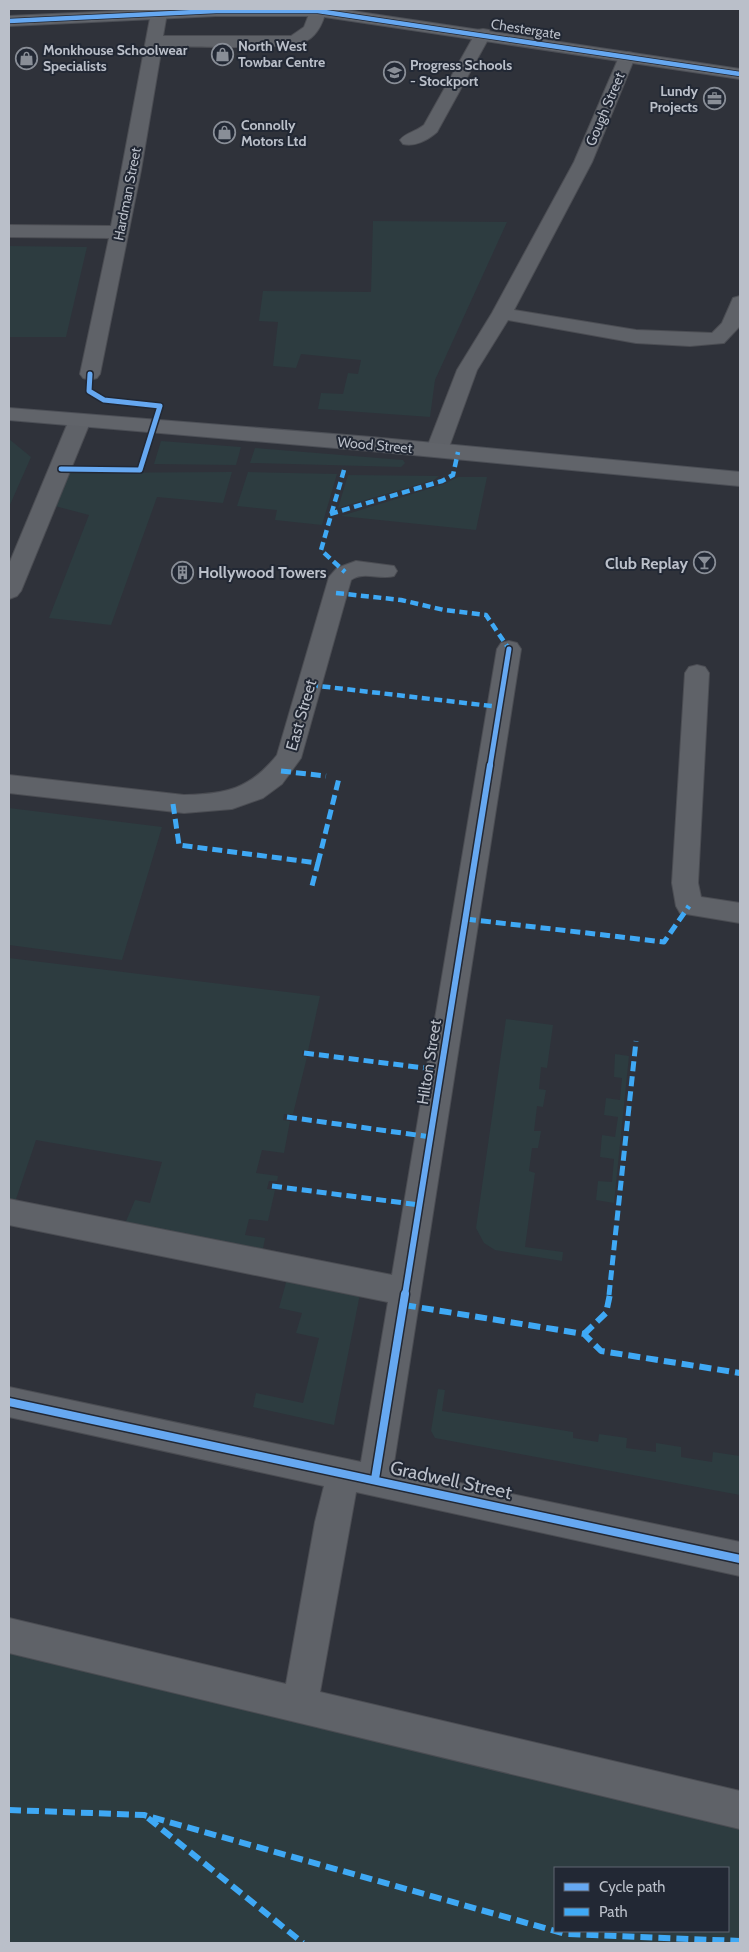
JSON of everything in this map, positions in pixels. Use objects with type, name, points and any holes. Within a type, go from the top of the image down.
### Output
[{"type":"main road","name":"Chestergate","points":[[9,20],[245,10],[318,11],[483,34],[740,74]]},
{"type":"main road","name":"Wood Street","points":[[9,414],[437,450],[740,479]]},
{"type":"street","points":[[155,42],[292,41],[303,39],[311,30],[318,11]]},
{"type":"street","name":"Hardman Street","points":[[90,374],[120,232],[159,13]]},
{"type":"street","points":[[409,140],[423,135],[431,128],[483,34]]},
{"type":"street","name":"Gough Street","points":[[437,450],[467,370],[502,313],[583,162],[627,57]]},
{"type":"street","points":[[9,231],[120,232]]},
{"type":"street","points":[[502,313],[634,337],[692,340],[717,339],[731,325],[740,302]]},
{"type":"street","points":[[9,590],[80,420]]},
{"type":"street","name":"East Street","points":[[9,784],[196,805],[233,800],[257,789],[281,771],[292,750],[340,577],[351,570],[386,571]]},
{"type":"street","name":"Hilton Street","points":[[300,1703],[332,1522],[360,1476],[406,1292],[509,649]]},
{"type":"street","points":[[697,673],[685,883],[689,906],[740,913]]},
{"type":"street","points":[[9,1212],[406,1292]]},
{"type":"street","name":"Gradwell Street","points":[[9,1402],[740,1559]]},
{"type":"street","points":[[9,1636],[300,1703],[740,1810]]},
{"type":"shaded area","points":[[373,221],[507,222],[435,380],[430,417],[318,409],[321,393],[343,394],[348,373],[358,374],[361,360],[301,354],[296,368],[273,366],[278,322],[259,321],[263,291],[371,292]]},
{"type":"shaded area","points":[[9,246],[87,247],[66,337],[9,337]]},
{"type":"shaded area","points":[[9,439],[31,457],[9,507]]},
{"type":"shaded area","points":[[161,441],[241,447],[236,465],[154,464]]},
{"type":"shaded area","points":[[255,448],[403,460],[405,463],[401,467],[250,463]]},
{"type":"shaded area","points":[[232,472],[223,503],[157,497],[111,625],[49,618],[89,515],[55,506],[69,473]]},
{"type":"shaded area","points":[[248,472],[337,474],[322,525],[275,520],[277,510],[237,506]]},
{"type":"shaded area","points":[[348,475],[439,476],[434,480],[338,508]]},
{"type":"shaded area","points":[[458,477],[487,477],[476,530],[341,516],[444,484]]},
{"type":"shaded area","points":[[9,808],[162,827],[122,960],[9,945]]},
{"type":"shaded area","points":[[9,958],[320,996],[308,1051],[303,1050],[302,1056],[307,1057],[293,1114],[284,1114],[283,1120],[290,1121],[284,1153],[262,1150],[256,1173],[278,1176],[277,1181],[269,1181],[267,1189],[275,1190],[268,1221],[249,1219],[245,1235],[265,1238],[262,1253],[124,1226],[135,1200],[150,1203],[162,1162],[36,1140],[14,1205],[9,1203]]},
{"type":"shaded area","points":[[506,1019],[553,1025],[547,1068],[541,1067],[539,1089],[546,1090],[543,1107],[537,1106],[534,1131],[541,1131],[538,1148],[532,1148],[529,1171],[535,1173],[525,1247],[563,1252],[562,1261],[495,1250],[484,1243],[476,1228]]},
{"type":"shaded area","points":[[615,1054],[629,1056],[614,1203],[596,1200],[598,1181],[612,1182],[614,1159],[600,1157],[602,1135],[615,1137],[618,1117],[604,1115],[606,1098],[620,1100],[622,1078],[614,1077]]},
{"type":"shaded area","points":[[287,1279],[360,1294],[334,1425],[253,1407],[256,1393],[303,1403],[319,1338],[296,1333],[302,1313],[279,1308]]},
{"type":"shaded area","points":[[438,1389],[445,1390],[442,1411],[573,1432],[573,1438],[598,1442],[599,1434],[627,1438],[626,1448],[656,1452],[656,1443],[681,1447],[681,1457],[712,1462],[713,1452],[740,1456],[740,1495],[435,1438],[431,1431]]},
{"type":"shaded area","points":[[9,1650],[740,1822],[740,1943],[9,1943]]},
{"type":"marked path","points":[[330,514],[442,481],[453,475],[458,452]]},
{"type":"marked path","points":[[344,470],[321,550],[345,572]]},
{"type":"marked path","points":[[336,593],[401,600],[444,610],[486,615],[509,649]]},
{"type":"marked path","points":[[310,685],[500,707]]},
{"type":"marked path","points":[[281,771],[326,776]]},
{"type":"marked path","points":[[318,863],[339,778]]},
{"type":"marked path","points":[[173,804],[179,845],[318,863],[312,886]]},
{"type":"marked path","points":[[466,919],[664,942],[689,906]]},
{"type":"marked path","points":[[584,1334],[606,1313],[610,1291],[636,1041]]},
{"type":"marked path","points":[[304,1053],[441,1070]]},
{"type":"marked path","points":[[287,1117],[431,1137]]},
{"type":"marked path","points":[[272,1186],[420,1205]]},
{"type":"marked path","points":[[404,1305],[584,1334],[601,1351],[740,1373]]},
{"type":"marked path","points":[[9,1810],[144,1815],[554,1931]]},
{"type":"marked path","points":[[148,1818],[303,1943]]},
{"type":"marked path","points":[[559,1932],[566,1934],[740,1941]]},
{"type":"cycle path","points":[[9,21],[216,11],[318,11],[396,21],[740,74]]},
{"type":"cycle path","points":[[61,469],[140,470],[160,406],[104,400],[89,391],[90,374]]},
{"type":"cycle path","points":[[375,1479],[509,649]]},
{"type":"cycle path","points":[[9,1402],[740,1559]]},
{"type":"place","name":"North West Towbar Centre","points":[[222,54]]},
{"type":"place","name":"Monkhouse Schoolwear Specialists","points":[[27,58]]},
{"type":"place","name":"Progress Schools - Stockport","points":[[394,73]]},
{"type":"place","name":"Lundy Projects","points":[[714,99]]},
{"type":"place","name":"Connolly Motors Ltd","points":[[225,133]]},
{"type":"place","name":"Club Replay","points":[[704,563]]},
{"type":"place","name":"Hollywood Towers","points":[[182,572]]}]
